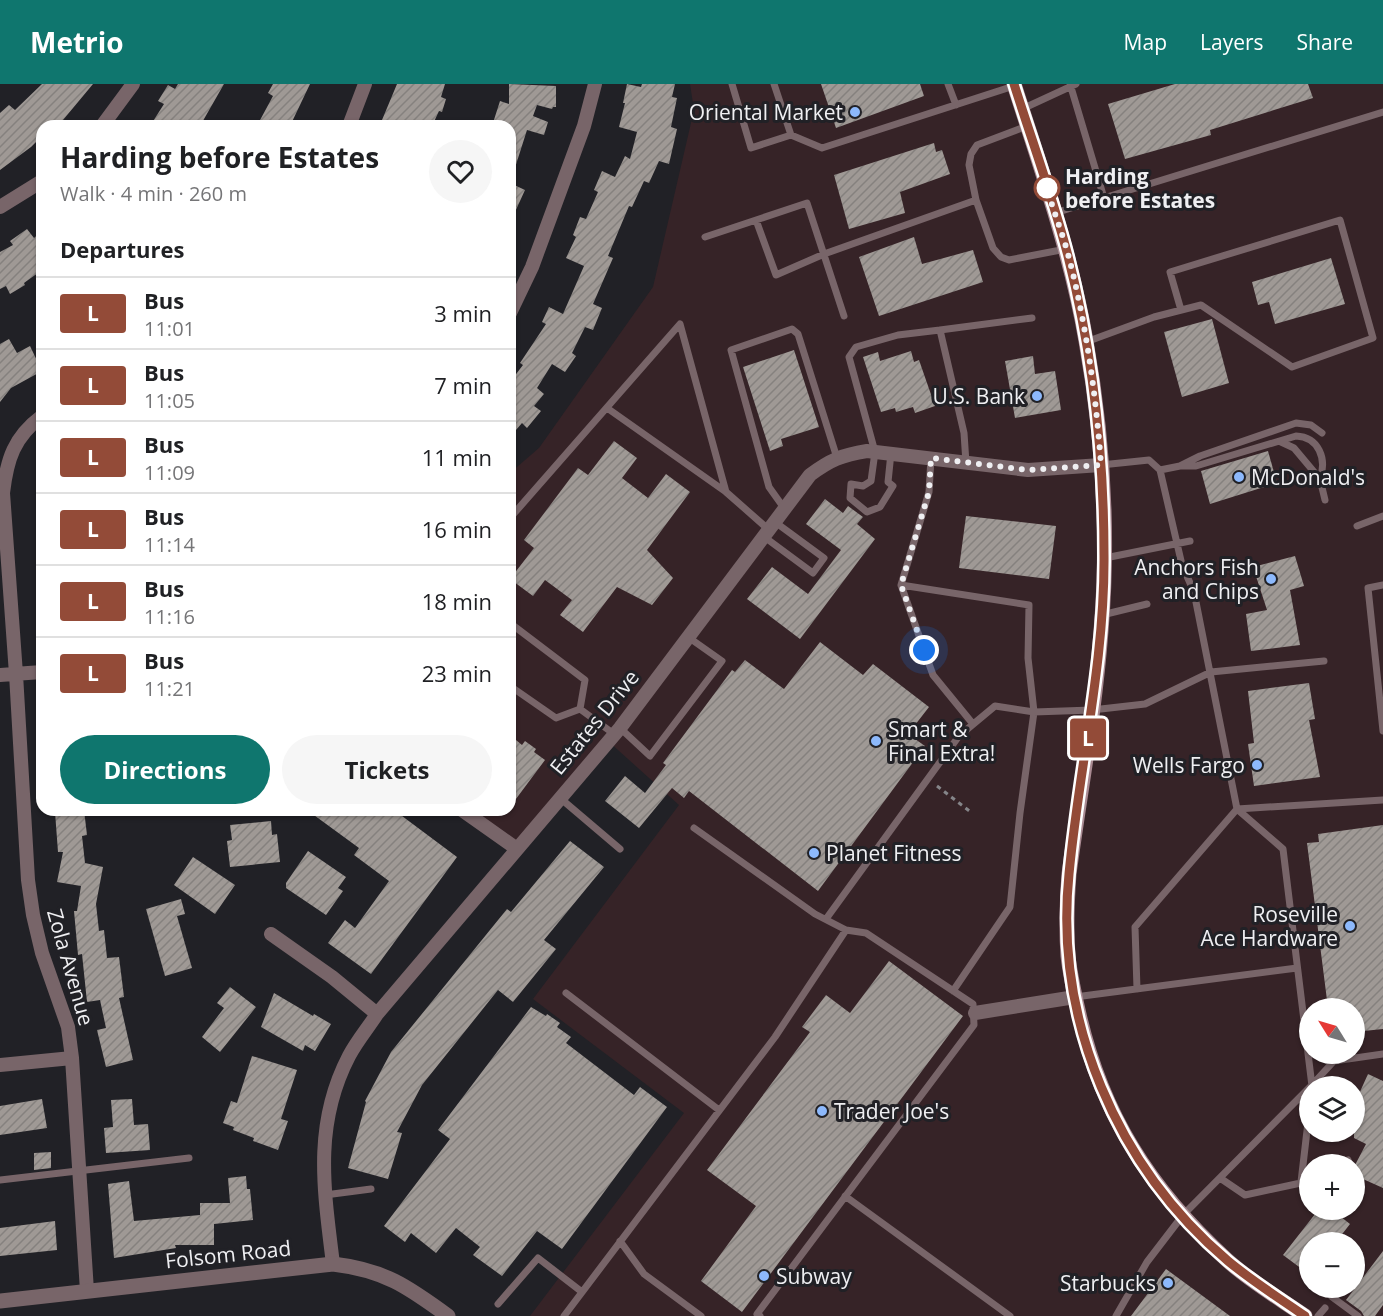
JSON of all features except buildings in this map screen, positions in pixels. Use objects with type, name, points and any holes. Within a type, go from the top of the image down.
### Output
[{"type":"main road","points":[[1014,85],[1066,249],[1086,342],[1099,430],[1104,558],[1102,615],[1068,894],[1068,959],[1075,997],[1093,1067],[1122,1134],[1141,1165],[1183,1215],[1228,1261],[1305,1316]]},
{"type":"street","points":[[106,120],[133,84]]},
{"type":"street","points":[[351,120],[365,84]]},
{"type":"street","points":[[516,300],[532,267],[584,126],[595,84]]},
{"type":"street","points":[[0,207],[36,185]]},
{"type":"street","name":"Zola Avenue","points":[[36,421],[16,443],[7,465],[3,493],[28,880],[42,953],[68,1027],[87,1291]]},
{"type":"street","name":"Estates Drive","points":[[333,1264],[323,1178],[325,1132],[331,1103],[350,1056],[377,1014],[617,731],[810,476],[825,463],[867,451],[1028,470],[1101,465]]},
{"type":"street","points":[[0,675],[36,672]]},
{"type":"street","points":[[470,816],[517,849]]},
{"type":"street","points":[[271,934],[332,977],[377,1014]]},
{"type":"street","points":[[975,1013],[1075,997]]},
{"type":"street","points":[[0,1065],[72,1058]]},
{"type":"street","name":"Folsom Road","points":[[0,1301],[333,1264],[375,1272],[419,1295],[448,1316]]},
{"type":"lane","points":[[732,84],[751,148],[791,135],[822,148],[1014,85]]},
{"type":"lane","points":[[774,84],[791,135]]},
{"type":"lane","points":[[948,84],[956,105]]},
{"type":"lane","points":[[1022,109],[1072,85],[1104,198]]},
{"type":"lane","points":[[1055,213],[1383,112]]},
{"type":"lane","points":[[1027,126],[977,145],[971,154],[969,165],[976,200],[993,248],[1001,257],[1009,260],[1066,249]]},
{"type":"lane","points":[[756,220],[776,275],[976,200]]},
{"type":"lane","points":[[705,237],[807,203],[844,316]]},
{"type":"lane","points":[[1086,342],[1154,317],[1201,305],[1292,367],[1373,338],[1340,220],[1170,272],[1181,310]]},
{"type":"lane","points":[[891,453],[888,482],[893,486],[880,507],[867,512],[850,498],[851,484],[863,486],[871,481],[876,452],[849,357],[856,347],[898,335],[1032,318]]},
{"type":"lane","points":[[516,511],[680,324],[726,492]]},
{"type":"lane","points":[[784,508],[769,487],[730,350],[792,329],[798,334],[837,458]]},
{"type":"lane","points":[[940,330],[964,433],[966,463]]},
{"type":"lane","points":[[607,408],[726,492],[813,573],[824,558],[768,529]]},
{"type":"lane","points":[[1180,466],[1200,456],[1296,423],[1311,425],[1322,433]]},
{"type":"lane","points":[[1160,470],[1196,466],[1296,436],[1304,436],[1319,447],[1324,467],[1320,479]]},
{"type":"lane","points":[[1281,442],[1294,448],[1320,479],[1325,500]]},
{"type":"lane","points":[[931,458],[929,492],[901,585],[933,675],[973,724]]},
{"type":"lane","points":[[1101,465],[1149,460],[1160,470],[1179,544],[1182,565],[1194,592],[1237,809],[1283,849],[1310,1076]]},
{"type":"lane","points":[[1357,526],[1383,516]]},
{"type":"lane","points":[[1104,558],[1191,541]]},
{"type":"lane","points":[[901,585],[1029,604],[1028,658],[1034,712],[1010,907],[953,991]]},
{"type":"lane","points":[[1383,585],[1368,588],[1383,731]]},
{"type":"lane","points":[[1102,615],[1147,603]]},
{"type":"lane","points":[[516,628],[585,680],[580,709]]},
{"type":"lane","points":[[580,709],[617,731],[650,756],[722,661],[688,637]]},
{"type":"lane","points":[[826,919],[959,736],[994,706],[1034,712],[1092,710],[1145,704],[1210,672],[1324,661]]},
{"type":"lane","points":[[516,690],[556,718],[580,709]]},
{"type":"lane","points":[[560,798],[620,849]]},
{"type":"lane","points":[[1137,989],[1135,927],[1237,809],[1383,800]]},
{"type":"lane","points":[[694,828],[814,914],[846,930],[866,933],[973,1004],[975,1013],[974,1025],[757,1314],[760,1316]]},
{"type":"lane","points":[[564,1316],[774,1037],[846,930]]},
{"type":"lane","points":[[1075,997],[1297,968]]},
{"type":"lane","points":[[566,993],[720,1110]]},
{"type":"lane","points":[[1320,1076],[1334,1061],[1383,1054]]},
{"type":"lane","points":[[1116,1316],[1147,1262],[1183,1215],[1299,1098]]},
{"type":"lane","points":[[0,1180],[189,1158]]},
{"type":"lane","points":[[1220,1178],[1245,1195],[1299,1182]]},
{"type":"lane","points":[[325,1195],[371,1189]]},
{"type":"lane","points":[[845,1196],[1010,1316]]},
{"type":"lane","points":[[620,1241],[644,1274],[701,1316]]},
{"type":"lane","points":[[498,1304],[538,1258],[582,1292]]},
{"type":"lane","points":[[1332,1298],[1358,1316]]},
{"type":"lane","points":[[1318,1316],[1324,1308]]},
{"type":"path","points":[[928,780],[972,813]]},
{"type":"shaded area","points":[[690,84],[1383,84],[1383,1316],[530,1316],[684,1113],[533,999],[679,805],[608,741],[517,849],[471,816],[516,816],[516,468],[539,448],[653,287],[694,110]]},
{"type":"bus line","name":"L","points":[[1014,84],[1068,254],[1086,342],[1099,430],[1104,558],[1101,631],[1069,874],[1066,915],[1068,959],[1082,1031],[1093,1067],[1122,1134],[1141,1165],[1197,1231],[1228,1261],[1305,1316]]},
{"type":"place","name":"Oriental Market","points":[[855,112]]},
{"type":"place","name":"Harding before Estates","points":[[1047,188]]},
{"type":"place","name":"U.S. Bank","points":[[1037,396]]},
{"type":"place","name":"McDonald's","points":[[1239,477]]},
{"type":"place","name":"Anchors Fish and Chips","points":[[1271,579]]},
{"type":"place","name":"Smart & Final Extra!","points":[[876,741]]},
{"type":"place","name":"Wells Fargo","points":[[1257,765]]},
{"type":"place","name":"Planet Fitness","points":[[814,853]]},
{"type":"place","name":"Roseville Ace Hardware","points":[[1350,926]]},
{"type":"place","name":"Trader Joe's","points":[[822,1111]]},
{"type":"place","name":"Subway","points":[[764,1276]]},
{"type":"place","name":"Starbucks","points":[[1168,1283]]},
{"type":"route","points":[[924,650],[901,585],[929,492],[931,458],[1028,470],[1101,465],[1099,430],[1086,342],[1068,254],[1047,188]]}]
